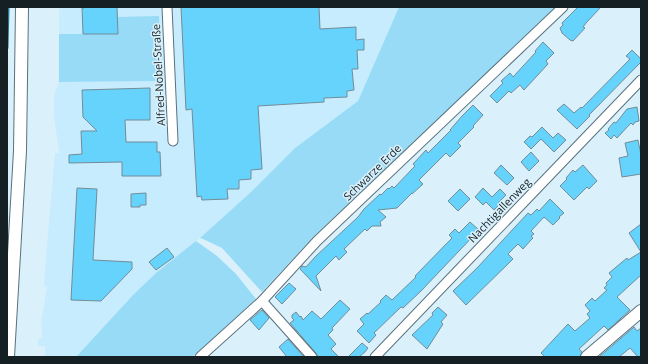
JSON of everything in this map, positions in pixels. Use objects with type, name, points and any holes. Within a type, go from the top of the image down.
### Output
[{"type":"main road","points":[[8,357],[20,151],[22,7]]},
{"type":"main road","points":[[587,357],[641,311]]},
{"type":"street","name":"Alfred-Nobel-Straße","points":[[167,7],[173,141]]},
{"type":"street","name":"Schwarze Erde","points":[[200,357],[262,301],[317,241],[563,7]]},
{"type":"street","name":"Nachtigallenweg","points":[[375,357],[641,80]]},
{"type":"street","points":[[262,301],[312,357]]},
{"type":"shaded area","points":[[62,7],[399,7],[358,101],[295,148],[251,192],[200,238],[156,273],[133,295],[76,357],[45,357],[45,346],[38,346],[38,339],[42,338],[41,324],[47,287],[44,286],[45,268],[55,153],[59,153],[54,115],[54,96],[59,82],[161,81],[118,34],[59,34],[59,8],[62,9]]},
{"type":"shaded area","points":[[399,7],[556,7],[315,235],[262,292],[222,248],[200,238],[251,192],[295,148],[358,101]]},
{"type":"shaded area","points":[[159,16],[161,81],[59,82],[59,34],[117,34],[117,17]]},
{"type":"shaded area","points":[[196,241],[217,256],[236,274],[256,299],[192,357],[76,357],[133,295],[156,273]]},
{"type":"building","points":[[117,7],[118,34],[83,34],[82,8]]},
{"type":"building","points":[[181,7],[319,7],[320,29],[356,27],[356,40],[364,39],[364,50],[357,50],[358,69],[352,69],[354,90],[347,91],[347,97],[324,98],[324,102],[258,106],[262,169],[251,170],[251,179],[239,180],[239,189],[227,189],[228,199],[202,200],[201,196],[197,197],[192,109],[186,110]]},
{"type":"building","points":[[578,7],[601,7],[586,23],[583,27],[585,28],[573,41],[562,33],[560,28],[563,25],[562,23]]},
{"type":"building","points":[[543,42],[554,53],[546,61],[548,64],[524,90],[520,85],[511,93],[509,91],[497,103],[490,96],[503,83],[501,81],[510,73],[513,77]]},
{"type":"building","points":[[632,50],[641,59],[641,62],[577,129],[557,110],[564,104],[574,113],[581,107],[582,108],[630,59],[626,56]]},
{"type":"building","points":[[150,88],[150,120],[125,120],[126,142],[157,142],[157,152],[160,152],[161,176],[122,176],[122,162],[69,163],[69,155],[82,154],[81,131],[97,131],[83,117],[82,90]]},
{"type":"building","points":[[473,105],[483,115],[473,126],[474,127],[458,143],[461,146],[450,157],[446,153],[419,180],[423,184],[397,208],[378,210],[386,217],[380,222],[381,226],[372,226],[367,231],[365,229],[344,249],[347,252],[339,260],[336,256],[316,276],[321,291],[300,269],[302,266],[306,267],[380,194],[381,195],[392,186],[394,188],[415,166],[413,164],[426,150],[428,153]]},
{"type":"building","points":[[637,107],[639,121],[635,122],[633,125],[631,123],[617,138],[614,135],[611,139],[605,133],[614,122],[616,123],[627,109]]},
{"type":"building","points":[[542,127],[553,138],[558,133],[566,140],[554,152],[541,139],[531,149],[524,142],[530,136],[532,137]]},
{"type":"building","points":[[638,140],[641,155],[641,174],[622,177],[619,158],[628,156],[625,143]]},
{"type":"building","points":[[531,152],[539,161],[529,171],[521,162]]},
{"type":"building","points":[[501,165],[514,178],[507,185],[494,173]]},
{"type":"building","points":[[583,165],[597,181],[589,189],[587,187],[574,200],[560,186],[573,170],[575,172]]},
{"type":"building","points":[[77,188],[97,189],[93,260],[132,262],[132,269],[101,301],[71,300]]},
{"type":"building","points":[[483,188],[492,197],[500,189],[506,195],[498,203],[500,204],[494,210],[486,202],[483,205],[475,197]]},
{"type":"building","points":[[460,189],[470,199],[458,211],[448,201]]},
{"type":"building","points":[[146,193],[146,205],[131,207],[131,194]]},
{"type":"building","points":[[550,199],[564,213],[553,225],[544,217],[531,231],[534,234],[531,236],[533,238],[523,249],[518,244],[508,254],[513,259],[466,305],[453,291],[477,268],[528,213],[531,215],[537,209],[539,211]]},
{"type":"building","points":[[470,222],[479,230],[421,291],[403,308],[401,307],[374,333],[376,335],[369,343],[357,331],[364,324],[360,319],[381,302],[380,301],[386,295],[392,300],[416,277],[415,276],[452,238],[449,235],[455,229],[459,233]]},
{"type":"building","points":[[641,224],[641,252],[629,233]]},
{"type":"building","points":[[167,248],[174,257],[156,270],[149,262]]},
{"type":"building","points":[[641,252],[641,275],[617,297],[630,310],[608,330],[604,326],[579,349],[582,352],[580,357],[545,357],[541,353],[568,324],[575,331],[590,318],[587,314],[590,311],[585,305],[592,298],[595,301],[607,290],[604,288],[607,285],[606,283],[612,277],[609,273],[627,258],[628,260]]},
{"type":"building","points":[[289,283],[296,289],[282,304],[275,297]]},
{"type":"building","points":[[340,300],[350,309],[332,328],[333,330],[328,335],[336,344],[331,349],[339,357],[318,357],[290,323],[294,320],[292,315],[296,312],[303,320],[312,311],[321,319]]},
{"type":"building","points":[[438,307],[447,315],[441,322],[443,324],[427,349],[412,335],[433,315],[432,313]]},
{"type":"building","points":[[262,310],[269,318],[259,330],[250,320]]},
{"type":"building","points":[[634,327],[637,331],[641,328],[641,357],[638,357],[630,348],[619,357],[599,357]]},
{"type":"building","points":[[288,339],[304,357],[287,357],[279,347]]},
{"type":"building","points":[[362,343],[368,348],[365,352],[359,357],[348,357]]},
{"type":"waterway","points":[[7,48],[8,7]]}]
